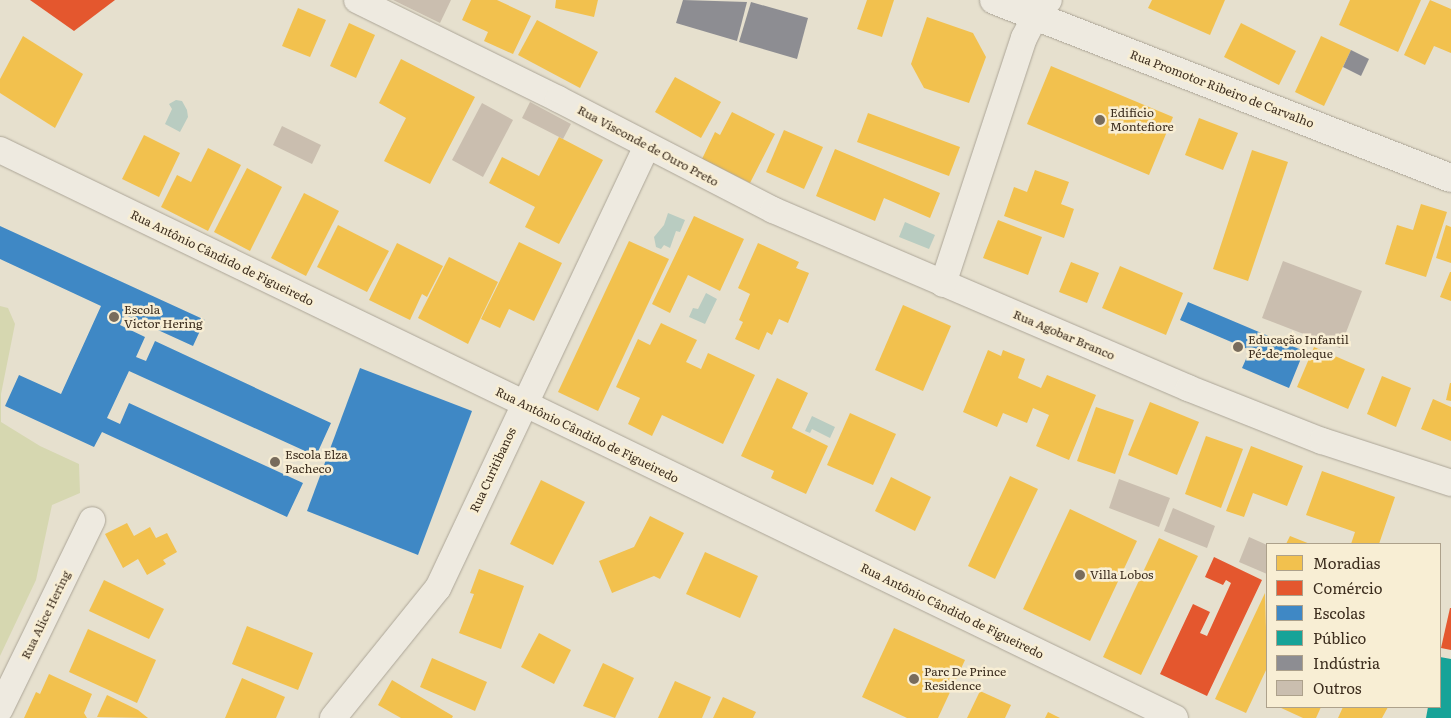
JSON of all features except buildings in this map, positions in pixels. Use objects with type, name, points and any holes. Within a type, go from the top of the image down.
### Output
[{"type":"street","name":"Rua Visconde de Ouro Preto","points":[[357,0],[558,99],[646,147],[773,210],[944,284]]},
{"type":"street","name":"Rua Promotor Ribeiro de Carvalho","points":[[994,0],[1042,8],[1451,178]]},
{"type":"street","points":[[944,284],[1024,38],[1042,8]]},
{"type":"street","name":"Rua Curitibanos","points":[[333,718],[438,588],[646,147]]},
{"type":"street","name":"Rua Antônio Cândido de Figueiredo","points":[[0,150],[524,406],[1175,718]]},
{"type":"street","name":"Rua Agobar Branco","points":[[944,284],[1322,441],[1451,483]]},
{"type":"street","name":"Rua Alice Hering","points":[[0,709],[92,520]]},
{"type":"green space","points":[[0,306],[8,308],[15,324],[1,394],[1,422],[40,446],[79,464],[80,493],[52,505],[36,580],[0,656]]},
{"type":"shaded area","points":[[176,100],[182,101],[187,110],[188,117],[180,132],[165,124],[172,109],[169,104]]},
{"type":"shaded area","points":[[668,213],[685,220],[680,232],[676,231],[670,248],[664,245],[661,249],[656,247],[654,237],[664,225]]},
{"type":"shaded area","points":[[905,222],[935,235],[929,249],[899,237]]},
{"type":"shaded area","points":[[706,293],[717,299],[705,324],[689,317],[693,308],[698,309]]},
{"type":"shaded area","points":[[812,416],[835,427],[830,438],[812,429],[810,433],[805,431]]},
{"type":"place","name":"Edifício Montefiore","points":[[1100,120]]},
{"type":"place","name":"Escola Victor Hering","points":[[114,317]]},
{"type":"place","name":"Educação Infantil Pé-de-moleque","points":[[1238,347]]},
{"type":"place","name":"Escola Elza Pacheco","points":[[275,462]]},
{"type":"place","name":"Villa Lobos","points":[[1080,575]]},
{"type":"place","name":"Parc De Prince Residence","points":[[914,679]]}]
